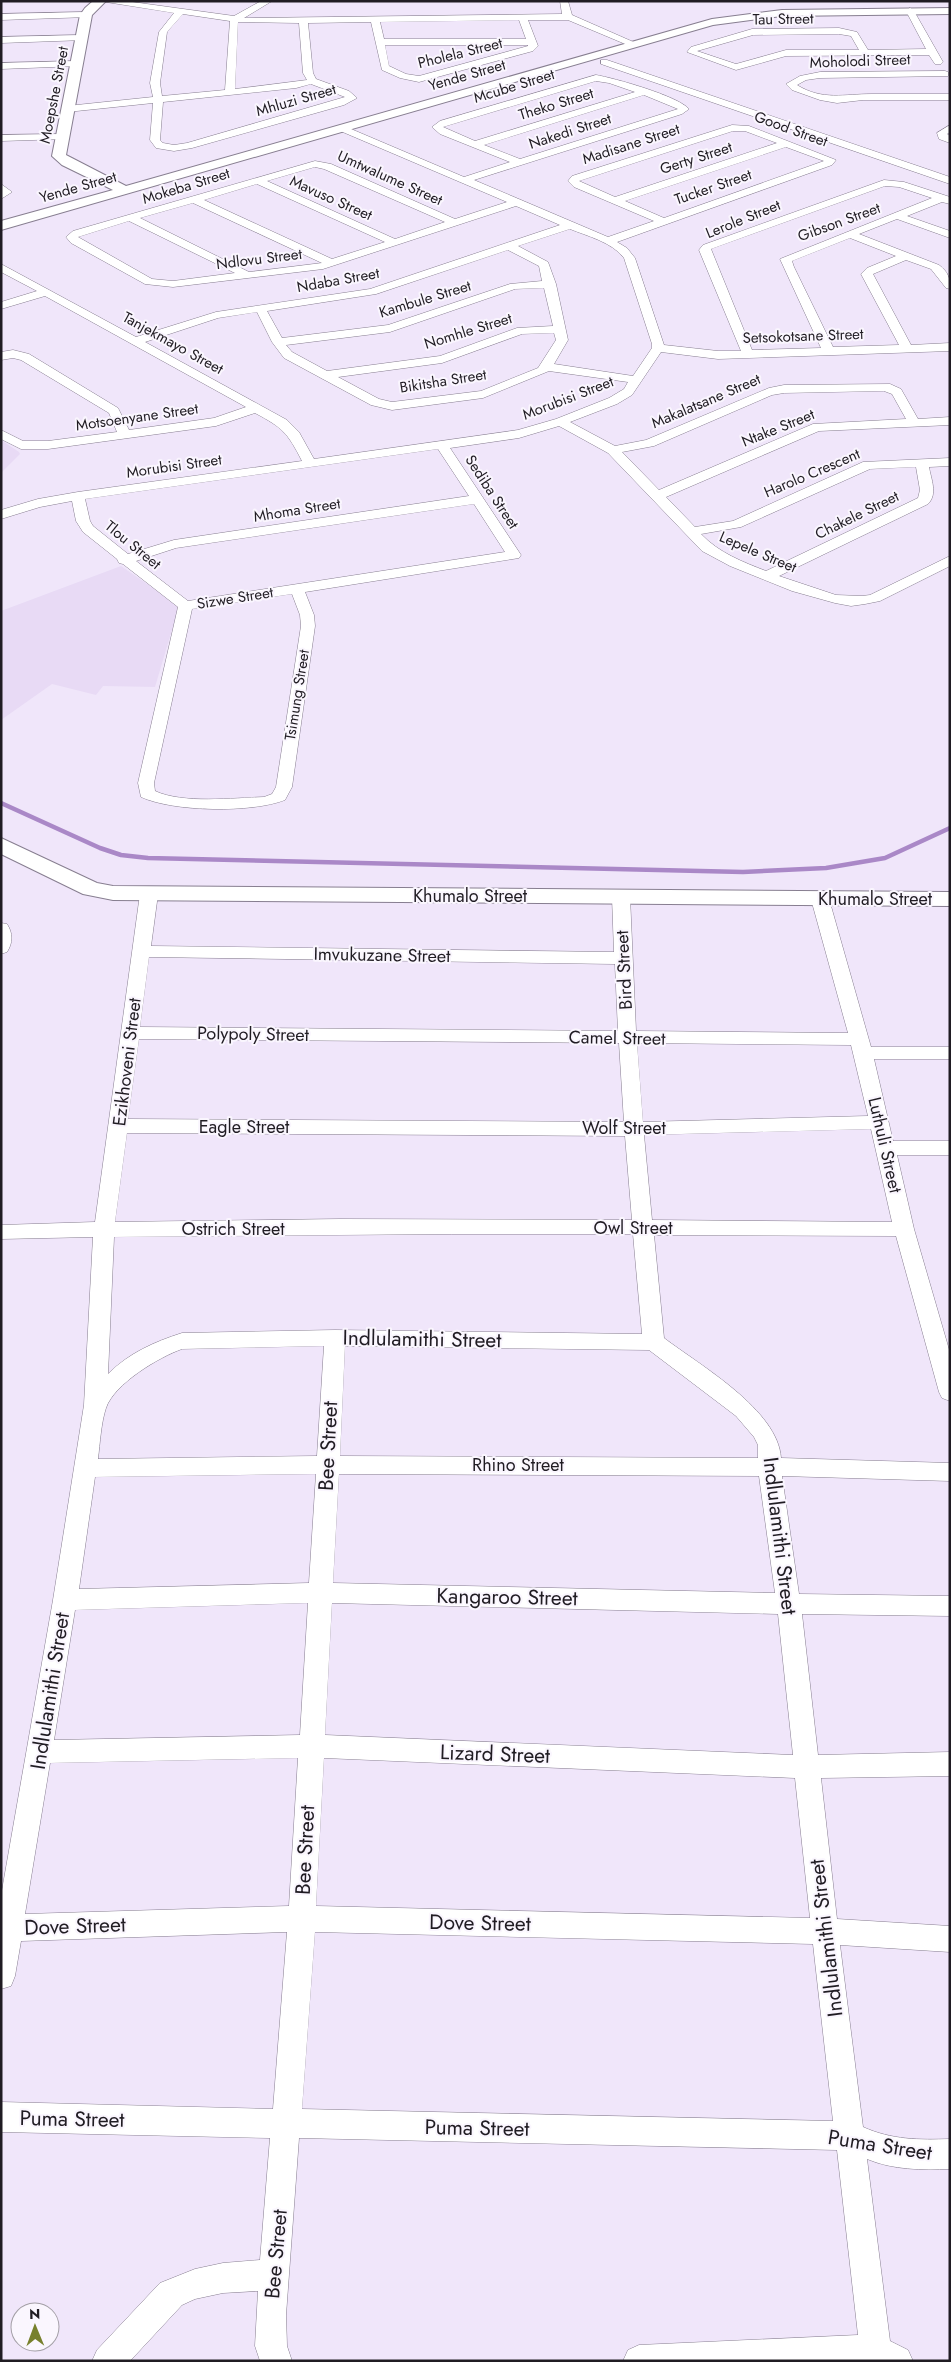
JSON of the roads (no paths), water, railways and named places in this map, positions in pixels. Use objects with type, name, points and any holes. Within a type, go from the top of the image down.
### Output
[{"type":"street","points":[[1,16],[86,15],[89,10],[103,1],[234,20],[523,19],[569,17],[633,44]]},
{"type":"street","points":[[234,20],[268,1]]},
{"type":"street","points":[[564,1],[566,14],[569,17]]},
{"type":"street","name":"Yende Street","points":[[1,226],[700,25],[740,17],[791,13],[950,11]]},
{"type":"street","points":[[158,99],[155,84],[163,32],[180,12]]},
{"type":"street","points":[[910,12],[950,83]]},
{"type":"street","name":"Moepshe Street","points":[[86,15],[61,137],[61,158],[126,191]]},
{"type":"street","points":[[379,42],[531,42],[523,19]]},
{"type":"street","points":[[230,91],[234,20]]},
{"type":"street","points":[[303,20],[308,73],[312,81]]},
{"type":"street","name":"Pholela Street","points":[[375,20],[384,68],[403,76],[419,79],[530,49],[533,46],[531,42]]},
{"type":"street","name":"Tau Street","points":[[865,52],[854,34],[839,31],[748,33],[694,49],[692,52],[736,67],[786,53],[932,52]]},
{"type":"street","points":[[1,40],[82,38]]},
{"type":"street","points":[[604,62],[950,180]]},
{"type":"street","points":[[1,66],[76,64]]},
{"type":"street","name":"Moholodi Street","points":[[945,74],[820,75],[803,78],[791,84],[795,88],[823,98],[837,100],[862,97],[950,97]]},
{"type":"street","name":"Mcube Street","points":[[519,162],[443,132],[438,127],[443,123],[592,79],[606,78],[679,105],[684,109]]},
{"type":"street","name":"Mhluzi Street","points":[[67,109],[230,91],[296,85],[312,81],[346,93],[352,98],[341,103],[181,148],[164,148],[157,144],[158,99]]},
{"type":"street","name":"Theko Street","points":[[476,144],[644,92]]},
{"type":"street","name":"Nakedi Street","points":[[464,180],[684,109]]},
{"type":"street","points":[[341,128],[570,224],[623,250],[628,258],[658,342],[658,348]]},
{"type":"street","name":"Good Street","points":[[737,128],[746,128],[828,158],[831,161],[828,163]]},
{"type":"street","name":"Madisane Street","points":[[663,221],[574,183],[574,180],[721,131],[737,128]]},
{"type":"street","points":[[950,128],[942,133],[943,137],[950,140]]},
{"type":"street","points":[[1,138],[61,137]]},
{"type":"street","name":"Gerty Street","points":[[614,201],[787,143]]},
{"type":"street","name":"Tucker Street","points":[[608,241],[828,163]]},
{"type":"street","name":"Mokeba Street","points":[[131,218],[315,164]]},
{"type":"street","name":"Umtwalume Street","points":[[315,164],[327,166],[453,222]]},
{"type":"street","name":"Mavuso Street","points":[[256,180],[394,242]]},
{"type":"street","name":"Lerole Street","points":[[748,354],[705,250],[706,247],[889,182],[946,199]]},
{"type":"street","points":[[1,187],[7,192],[1,196]]},
{"type":"street","points":[[194,199],[331,263]]},
{"type":"street","name":"Gibson Street","points":[[829,352],[786,262],[791,256],[946,199]]},
{"type":"street","name":"Ndlovu Street","points":[[131,218],[77,233],[71,239],[154,284],[173,284],[318,267],[517,202]]},
{"type":"street","points":[[898,216],[950,235]]},
{"type":"street","name":"Mokeba Street","points":[[131,218],[247,275]]},
{"type":"street","name":"Ndaba Street","points":[[136,341],[216,315],[372,292],[570,224]]},
{"type":"street","points":[[849,234],[938,269],[950,286]]},
{"type":"street","name":"Bikitsha Street","points":[[260,308],[278,342],[288,355],[375,402],[399,406],[490,392],[536,374],[546,367],[561,345],[560,329],[550,284],[541,261],[509,246]]},
{"type":"street","points":[[906,256],[871,270],[867,274],[907,349]]},
{"type":"street","name":"Tanjekmayo Street","points":[[2,267],[288,427],[310,464]]},
{"type":"street","name":"Kambule Street","points":[[278,342],[390,328],[514,286],[550,284]]},
{"type":"street","points":[[1,306],[46,292]]},
{"type":"street","name":"Nomhle Street","points":[[326,375],[434,360],[521,331],[560,329]]},
{"type":"street","name":"Setsokotsane Street","points":[[658,348],[710,355],[950,347]]},
{"type":"street","name":"Morubisi Street","points":[[1,515],[38,503],[78,496],[519,434],[560,422],[621,396],[632,388],[658,348]]},
{"type":"street","points":[[1,356],[13,354],[25,357],[111,409],[116,413],[125,434]]},
{"type":"street","points":[[546,367],[637,380]]},
{"type":"street","name":"Makalatsane Street","points":[[613,450],[649,443],[769,392],[784,389],[886,387],[896,392],[914,422]]},
{"type":"street","name":"Motsoenyane Street","points":[[1,434],[21,445],[48,446],[216,422],[256,408]]},
{"type":"street","name":"Ntake Street","points":[[657,496],[817,427],[950,421]]},
{"type":"street","name":"Lepele Street","points":[[560,422],[613,450],[707,548],[719,556],[768,576],[832,598],[861,601],[875,598],[950,560]]},
{"type":"street","name":"Sediba Street","points":[[442,446],[514,555]]},
{"type":"street","name":"Chakele Street","points":[[768,576],[923,501],[927,494],[921,462]]},
{"type":"street","name":"Harolo Crescent","points":[[690,532],[736,524],[864,466],[950,462]]},
{"type":"street","name":"Tlou Street","points":[[78,496],[85,526],[124,560],[185,606]]},
{"type":"street","name":"Mhoma Street","points":[[124,560],[174,544],[477,499]]},
{"type":"street","name":"Sizwe Street","points":[[274,800],[255,802],[168,801],[158,800],[147,794],[146,782],[185,606],[514,555]]},
{"type":"street","name":"Tsimung Street","points":[[274,800],[279,797],[284,787],[308,626],[307,615],[297,589]]},
{"type":"street","name":"Khumalo Street","points":[[1,845],[91,889],[114,893],[950,899]]},
{"type":"street","name":"Ezikhoveni Street","points":[[104,1229],[149,894]]},
{"type":"street","name":"Bird Street","points":[[621,897],[622,958],[642,1228],[654,1342]]},
{"type":"street","name":"Luthuli Street","points":[[820,899],[861,1046],[904,1229],[950,1392]]},
{"type":"street","points":[[1,928],[3,937],[1,948]]},
{"type":"street","name":"Imvukuzane Street","points":[[141,951],[622,958]]},
{"type":"street","name":"Polypoly Street","points":[[131,1033],[375,1035]]},
{"type":"street","name":"Camel Street","points":[[375,1035],[629,1038],[861,1046],[950,1053]]},
{"type":"street","name":"Wolf Street","points":[[369,1127],[635,1128],[880,1122]]},
{"type":"street","name":"Eagle Street","points":[[119,1126],[369,1127]]},
{"type":"street","points":[[886,1148],[950,1148]]},
{"type":"street","name":"Ostrich Street","points":[[1,1232],[104,1229],[362,1228]]},
{"type":"street","name":"Owl Street","points":[[362,1228],[904,1229]]},
{"type":"street","name":"Indlulamithi Street","points":[[1,1976],[40,1752],[95,1405],[104,1229]]},
{"type":"street","name":"Indlulamithi Street","points":[[95,1405],[109,1384],[162,1346],[201,1339],[334,1338],[654,1342],[744,1410],[762,1431],[769,1445],[770,1465],[789,1604],[849,2136],[883,2357]]},
{"type":"street","name":"Bee Street","points":[[276,2361],[271,2346],[273,2275],[287,2124],[302,1918],[334,1338]]},
{"type":"street","name":"Rhino Street","points":[[86,1468],[327,1465],[770,1465],[950,1472]]},
{"type":"street","name":"Kangaroo Street","points":[[65,1600],[320,1593],[950,1606]]},
{"type":"street","name":"Lizard Street","points":[[40,1752],[311,1746],[806,1767],[950,1764]]},
{"type":"street","name":"Dove Street","points":[[10,1928],[302,1918],[825,1931],[950,1939]]},
{"type":"street","name":"Puma Street","points":[[1,2117],[849,2136],[881,2150],[918,2155],[950,2154]]},
{"type":"street","points":[[108,2361],[171,2294],[205,2282],[273,2275]]},
{"type":"street","points":[[639,2361],[883,2357]]},
{"type":"waterway","points":[[1,803],[100,848],[121,855],[148,858],[743,872],[826,868],[885,858],[950,828]]}]
